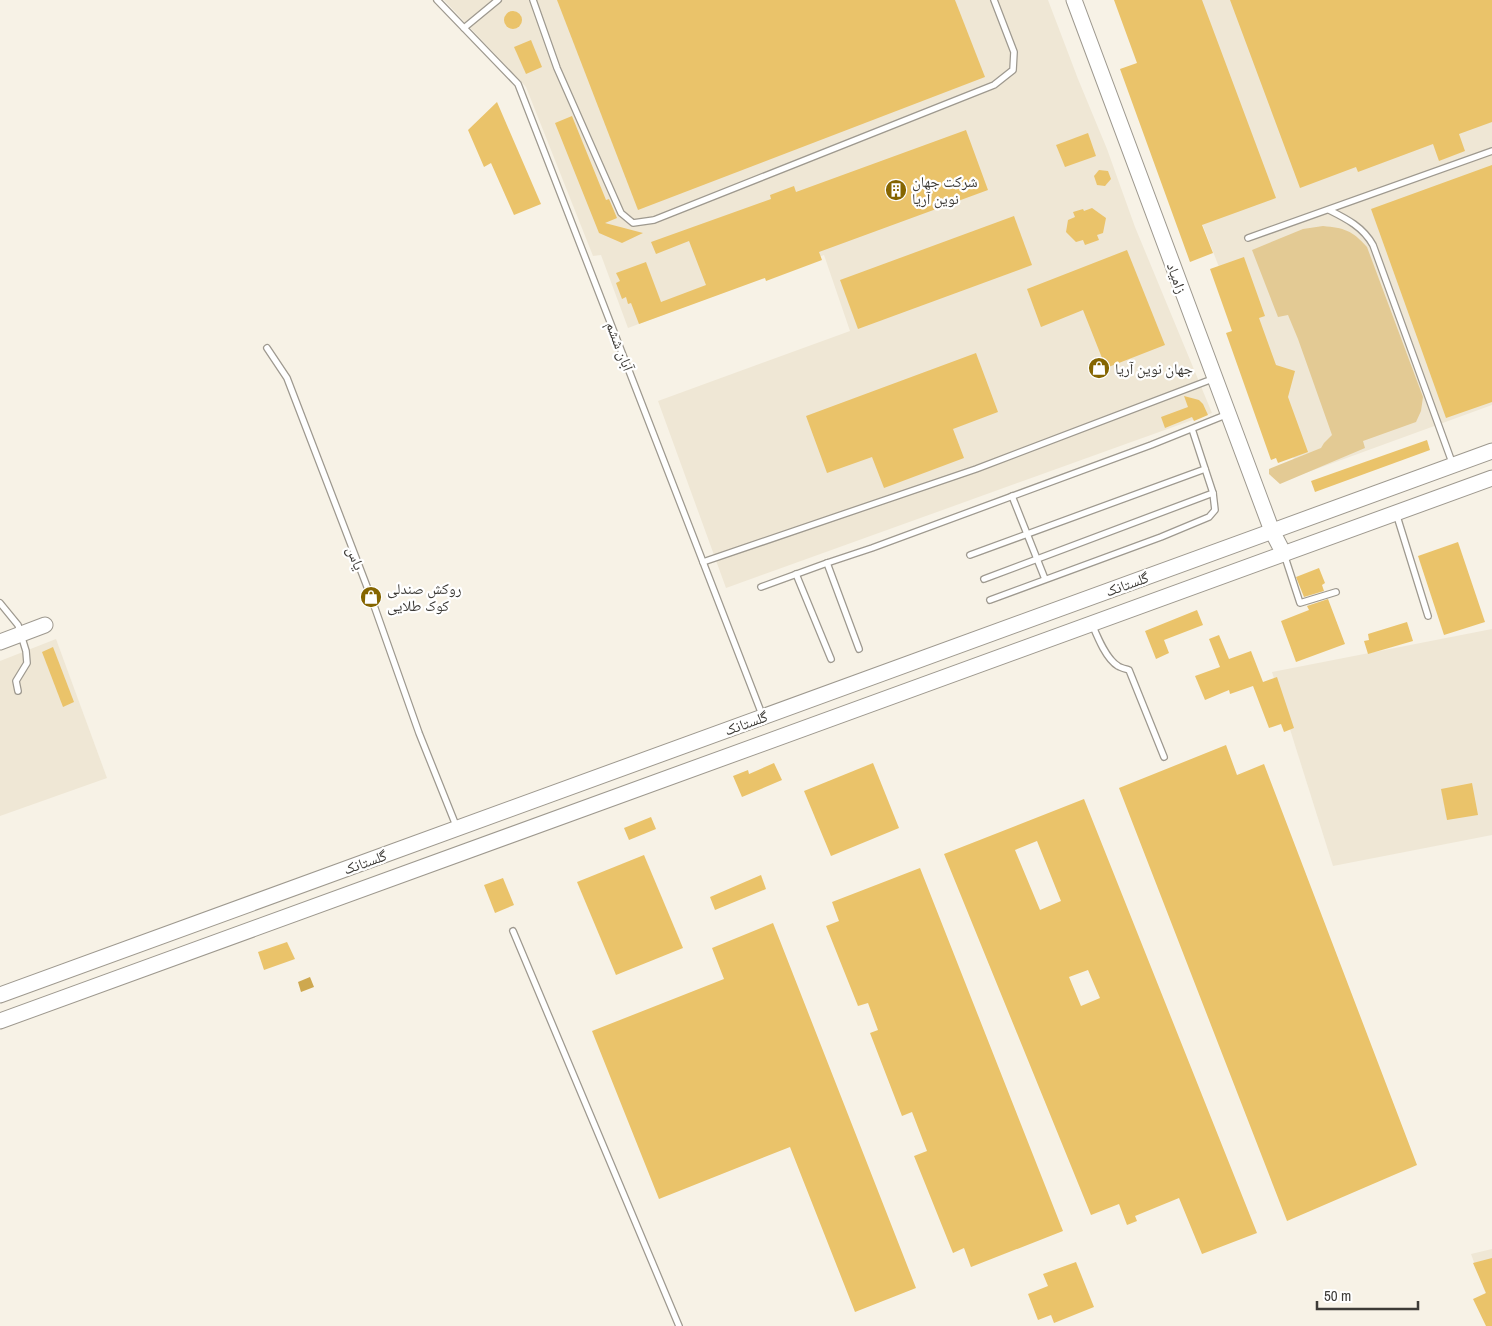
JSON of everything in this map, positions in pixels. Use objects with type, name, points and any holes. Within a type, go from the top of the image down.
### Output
[{"type":"street","name":"زامیاد","points":[[1074,0],[1272,531],[1284,554]]},
{"type":"street","name":"گلستانک","points":[[0,995],[1492,451]]},
{"type":"street","name":"گلستانک","points":[[0,1021],[1492,478]]},
{"type":"street","points":[[0,642],[45,625]]},
{"type":"lane","name":"آبان ششم","points":[[437,0],[518,84],[763,717]]},
{"type":"lane","points":[[464,28],[498,0]]},
{"type":"lane","points":[[533,0],[557,68],[621,213],[633,223],[654,220],[994,85],[1013,70],[1014,52],[994,0]]},
{"type":"lane","points":[[1248,238],[1492,151]]},
{"type":"lane","points":[[1329,210],[1352,222],[1368,236],[1374,245],[1453,465]]},
{"type":"lane","name":"یاس","points":[[268,348],[289,385],[371,597],[419,733],[457,828]]},
{"type":"lane","points":[[703,562],[976,469],[1215,378]]},
{"type":"lane","points":[[761,587],[827,562],[872,548],[1228,414]]},
{"type":"lane","points":[[990,600],[1209,517],[1215,510],[1213,492],[1192,429]]},
{"type":"lane","points":[[970,555],[1205,469]]},
{"type":"lane","points":[[984,579],[1213,492]]},
{"type":"lane","points":[[1012,496],[1045,579]]},
{"type":"lane","points":[[1396,513],[1428,616]]},
{"type":"lane","points":[[1284,554],[1300,603],[1336,592]]},
{"type":"lane","points":[[827,562],[859,649]]},
{"type":"lane","points":[[796,574],[832,660]]},
{"type":"lane","points":[[0,604],[18,625],[19,635],[26,651],[27,663],[16,681],[18,691]]},
{"type":"lane","points":[[1092,624],[1098,640],[1106,653],[1117,666],[1129,670],[1164,757]]},
{"type":"lane","points":[[513,931],[679,1326]]},
{"type":"shaded area","points":[[444,0],[1048,0],[1107,149],[1135,227],[1212,413],[726,588],[658,401],[850,331],[824,255],[628,328],[601,255],[593,256],[526,87]]},
{"type":"shaded area","points":[[1115,0],[1492,0],[1492,405],[1300,475]]},
{"type":"shaded area","points":[[1323,226],[1352,233],[1367,247],[1423,397],[1421,411],[1416,422],[1363,441],[1365,448],[1280,484],[1269,474],[1269,469],[1321,448],[1332,435],[1288,315],[1278,317],[1252,250],[1303,229]]},
{"type":"shaded area","points":[[1492,629],[1492,835],[1333,866],[1272,672]]},
{"type":"shaded area","points":[[56,639],[107,778],[0,816],[0,661]]},
{"type":"shaded area","points":[[310,977],[314,987],[301,992],[298,982]]},
{"type":"shaded area","points":[[1492,1249],[1492,1311],[1471,1254]]},
{"type":"building","points":[[557,0],[955,0],[985,77],[638,210]]},
{"type":"building","points":[[1114,0],[1202,0],[1276,198],[1202,225],[1213,253],[1190,262],[1120,69],[1137,63]]},
{"type":"building","points":[[1230,0],[1492,0],[1492,122],[1459,134],[1465,151],[1439,161],[1433,144],[1358,172],[1356,167],[1300,188]]},
{"type":"building","points":[[513,11],[519,14],[522,20],[519,26],[513,29],[507,26],[504,20],[507,14]]},
{"type":"building","points":[[531,40],[542,67],[526,74],[514,47]]},
{"type":"building","points":[[497,102],[541,204],[514,215],[491,163],[484,167],[468,130]]},
{"type":"building","points":[[572,116],[606,200],[609,199],[617,218],[605,223],[643,233],[622,243],[599,233],[555,123]]},
{"type":"building","points":[[966,130],[988,190],[819,252],[822,260],[766,281],[765,278],[639,324],[631,303],[628,304],[626,297],[622,299],[616,283],[620,281],[616,273],[646,262],[661,302],[706,285],[689,241],[656,254],[651,242],[771,199],[770,195],[794,186],[796,192]]},
{"type":"building","points":[[1088,133],[1096,156],[1065,167],[1056,145]]},
{"type":"building","points":[[1492,165],[1492,402],[1446,418],[1371,209]]},
{"type":"building","points":[[1099,170],[1108,171],[1111,179],[1105,186],[1097,185],[1094,176]]},
{"type":"building","points":[[1092,208],[1106,218],[1103,233],[1097,235],[1099,240],[1085,245],[1083,240],[1076,242],[1066,232],[1068,220],[1075,217],[1073,212]]},
{"type":"building","points":[[1014,216],[1032,265],[858,329],[840,280]]},
{"type":"building","points":[[1127,250],[1165,345],[1106,368],[1083,310],[1041,327],[1027,289]]},
{"type":"building","points":[[1244,257],[1265,316],[1259,318],[1276,365],[1295,371],[1288,397],[1308,452],[1278,463],[1276,458],[1271,460],[1226,333],[1232,331],[1210,269]]},
{"type":"building","points":[[976,353],[998,412],[953,429],[964,458],[884,488],[872,457],[827,473],[806,416]]},
{"type":"building","points":[[1184,396],[1199,400],[1208,415],[1194,421],[1192,417],[1165,428],[1161,417],[1188,407]]},
{"type":"building","points":[[1427,440],[1430,450],[1315,492],[1311,481]]},
{"type":"building","points":[[1458,542],[1485,622],[1444,635],[1418,556]]},
{"type":"building","points":[[1319,568],[1325,583],[1322,585],[1324,591],[1304,597],[1296,577]]},
{"type":"building","points":[[1328,599],[1345,644],[1296,662],[1281,621],[1309,610],[1307,606]]},
{"type":"building","points":[[1197,610],[1203,625],[1164,640],[1169,653],[1156,659],[1145,631]]},
{"type":"building","points":[[1407,622],[1413,641],[1368,654],[1364,641],[1369,640],[1368,634]]},
{"type":"building","points":[[1219,635],[1229,659],[1251,651],[1263,682],[1277,677],[1294,728],[1284,732],[1281,724],[1269,728],[1253,686],[1230,694],[1229,690],[1205,700],[1195,676],[1220,667],[1209,639]]},
{"type":"building","points":[[53,647],[74,702],[63,707],[42,652]]},
{"type":"building","points":[[1226,745],[1237,775],[1264,764],[1417,1165],[1287,1221],[1119,788]]},
{"type":"building","points":[[774,763],[782,780],[742,797],[733,776],[748,770],[749,774]]},
{"type":"building","points":[[873,763],[899,828],[831,856],[804,791]]},
{"type":"building","points":[[1472,783],[1478,815],[1447,820],[1441,789]]},
{"type":"building","points":[[1084,799],[1257,1233],[1202,1254],[1179,1198],[1135,1216],[1137,1221],[1127,1225],[1119,1204],[1091,1215],[944,854]],"holes":[[[1037,841],[1061,901],[1040,910],[1015,850]],[[1088,970],[1100,998],[1081,1006],[1069,977]]]},
{"type":"building","points":[[651,817],[656,829],[629,840],[624,828]]},
{"type":"building","points":[[644,855],[683,948],[616,975],[577,882]]},
{"type":"building","points":[[920,868],[1063,1231],[971,1267],[964,1248],[953,1253],[914,1156],[927,1151],[912,1112],[902,1116],[870,1033],[878,1030],[868,1003],[858,1006],[826,926],[839,921],[832,902]]},
{"type":"building","points":[[761,875],[766,889],[715,910],[710,897]]},
{"type":"building","points":[[503,878],[514,905],[495,913],[484,885]]},
{"type":"building","points":[[773,923],[916,1288],[855,1312],[790,1147],[659,1199],[592,1031],[724,979],[712,948]]},
{"type":"building","points":[[287,942],[295,959],[264,970],[258,952]]},
{"type":"building","points":[[1492,1258],[1492,1326],[1486,1326],[1473,1299],[1486,1293],[1473,1263]]},
{"type":"building","points":[[1076,1262],[1094,1307],[1054,1323],[1051,1315],[1038,1320],[1028,1294],[1048,1286],[1043,1274]]},
{"type":"place","name":"شرکت جهان نوین آریا","points":[[896,190]]},
{"type":"place","name":"جهان نوین آریا","points":[[1099,368]]},
{"type":"place","name":"روکش صندلی کوک طلایی","points":[[371,597]]}]
